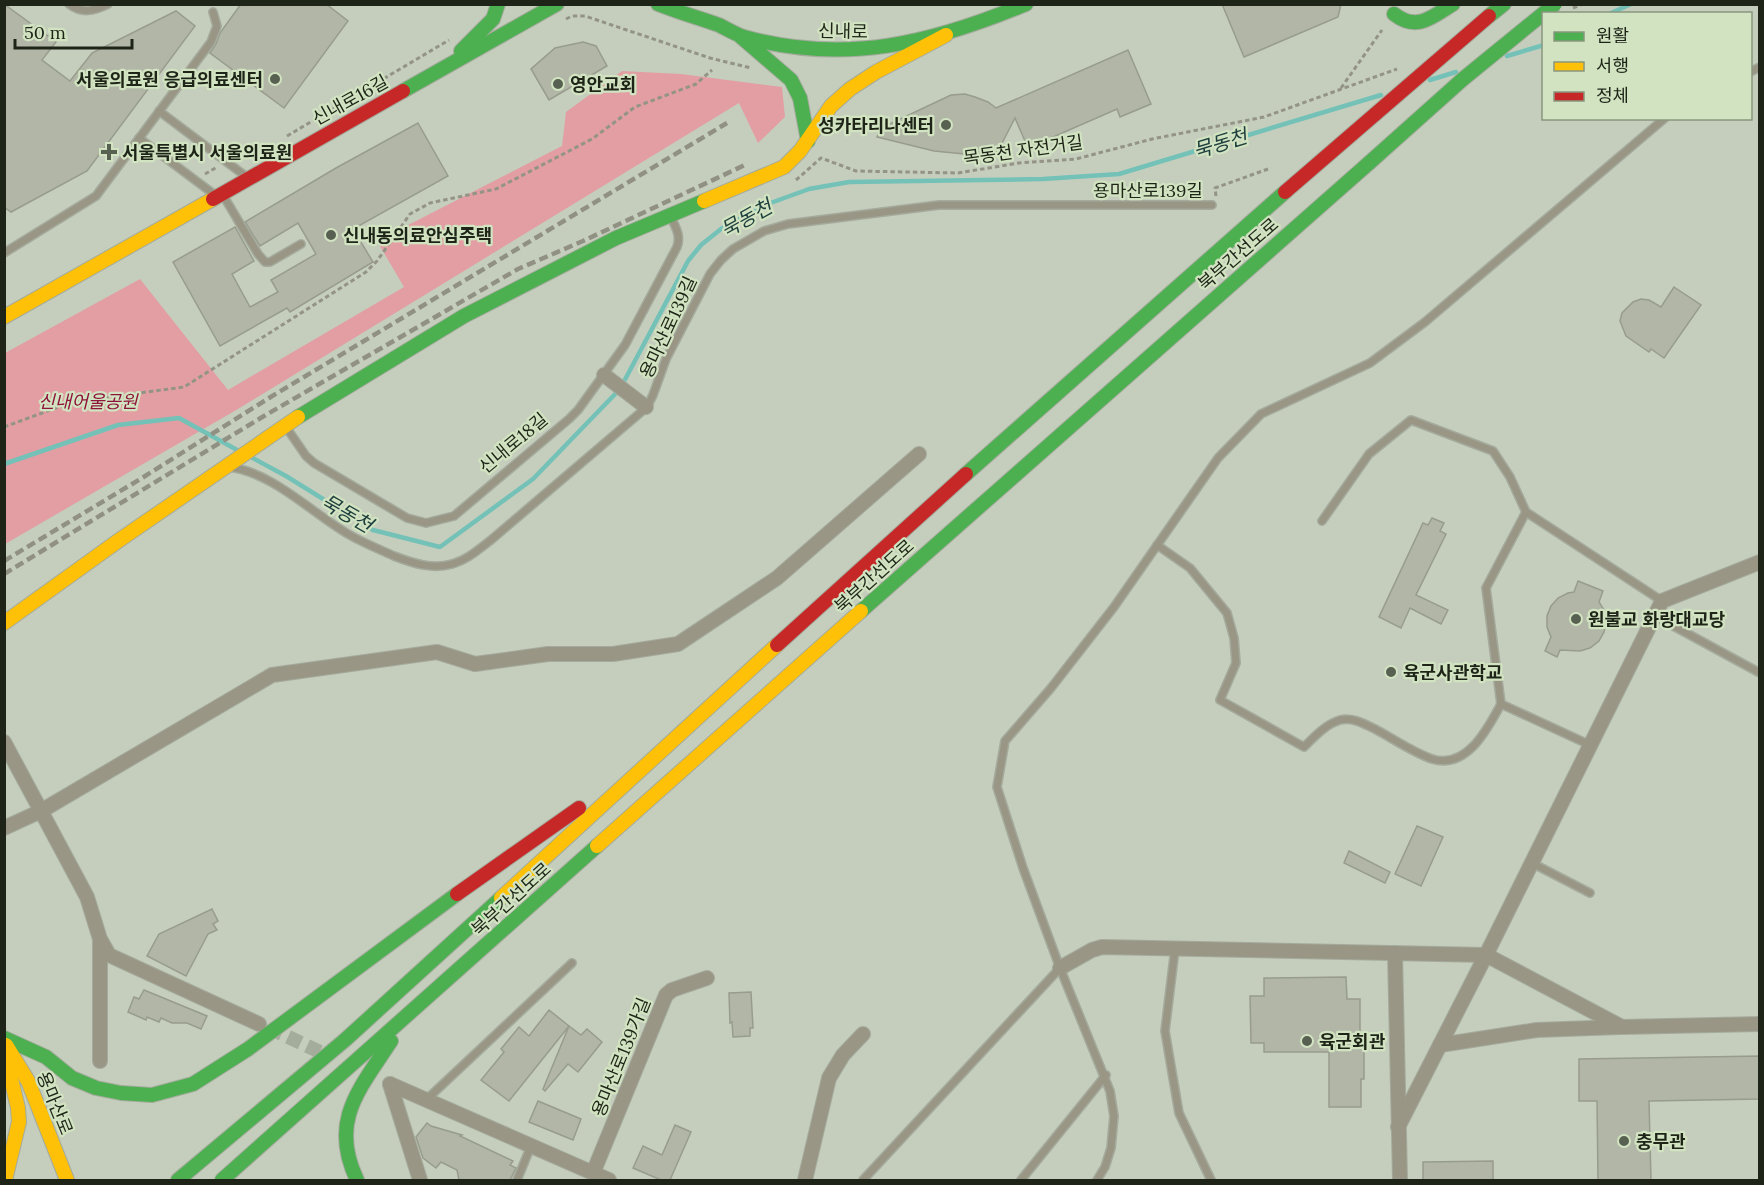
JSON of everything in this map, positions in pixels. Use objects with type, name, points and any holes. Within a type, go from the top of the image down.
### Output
[{"type":"main road","points":[[443,68],[489,24],[496,14],[498,4]]},
{"type":"main road","name":"신내로16길","points":[[4,317],[557,4]]},
{"type":"main road","name":"신내로","points":[[658,4],[739,35],[797,47],[853,50],[912,45],[980,25],[1026,4]]},
{"type":"main road","points":[[684,4],[706,21]]},
{"type":"main road","points":[[1391,9],[1403,22],[1412,24],[1425,20],[1453,4]]},
{"type":"main road","name":"북부간선도로","points":[[178,1180],[333,1049],[1148,311],[1504,4]]},
{"type":"main road","name":"북부간선도로","points":[[222,1180],[850,620],[1463,79],[1542,15]]},
{"type":"main road","points":[[739,35],[791,80],[800,98],[808,141]]},
{"type":"main road","points":[[4,623],[285,425],[464,316],[616,238],[775,171],[790,162],[808,141],[826,113],[845,93],[860,82],[946,35]]},
{"type":"main road","points":[[4,1040],[46,1057],[72,1078],[96,1088],[121,1094],[152,1095],[193,1084],[248,1049],[497,865],[662,749]]},
{"type":"main road","points":[[357,1180],[345,1146],[349,1108],[407,1016]]},
{"type":"main road","name":"용마산로","points":[[4,1040],[28,1081],[67,1180]]},
{"type":"main road","points":[[4,1049],[18,1108],[19,1122],[5,1180]]},
{"type":"street","points":[[604,375],[646,407]]},
{"type":"street","points":[[4,828],[40,811],[272,675],[437,652],[475,664],[548,654],[613,654],[678,644],[777,578],[919,454]]},
{"type":"street","points":[[1398,1127],[1662,601],[1760,562]]},
{"type":"street","points":[[4,742],[87,897],[100,939],[108,955],[259,1024]]},
{"type":"street","points":[[100,939],[100,1061]]},
{"type":"street","points":[[1060,968],[1102,947],[1486,955],[1622,1027]]},
{"type":"street","points":[[1395,953],[1400,1180]]},
{"type":"street","name":"용마산로139가길","points":[[593,1173],[666,995],[672,990],[707,978]]},
{"type":"street","points":[[1440,1045],[1537,1030],[1760,1024]]},
{"type":"street","points":[[805,1180],[830,1078],[843,1055],[863,1034]]},
{"type":"street","points":[[420,1180],[390,1084],[609,1180]]},
{"type":"lane","points":[[69,4],[77,10],[95,11],[108,4]]},
{"type":"lane","points":[[4,253],[96,196],[211,42],[217,26],[213,12]]},
{"type":"lane","points":[[159,111],[248,178]]},
{"type":"lane","points":[[1097,1180],[1105,1167],[1111,1148],[1114,1116],[1110,1091],[1106,1075],[1060,968],[1023,868],[998,787],[1005,741],[1051,688],[1114,607],[1218,458],[1261,414],[1370,363],[1425,322],[1663,120]]},
{"type":"lane","points":[[139,138],[194,179],[220,195],[265,262],[270,262],[301,244]]},
{"type":"lane","name":"용마산로139길","points":[[224,467],[237,468],[264,479],[349,535],[374,547],[418,564],[442,566],[453,564],[470,556],[491,540],[646,407],[653,396],[666,359],[710,274],[733,249],[764,231],[788,224],[939,205],[1212,205]]},
{"type":"lane","name":"신내로18길","points":[[285,425],[306,456],[314,463],[407,518],[426,523],[454,516],[569,419],[626,345],[680,240],[670,216]]},
{"type":"lane","points":[[1322,521],[1369,454],[1411,420],[1493,451],[1510,477],[1526,512],[1662,601]]},
{"type":"lane","points":[[1157,545],[1190,568],[1227,613],[1234,638],[1236,663],[1220,700],[1304,747],[1321,731],[1341,720],[1356,720],[1434,759],[1455,759],[1473,748],[1501,704],[1486,588],[1526,512]]},
{"type":"lane","points":[[1655,616],[1760,673]]},
{"type":"lane","points":[[1501,704],[1590,745]]},
{"type":"lane","points":[[1532,863],[1590,893]]},
{"type":"lane","points":[[1175,949],[1165,1031],[1179,1113],[1211,1180]]},
{"type":"lane","points":[[426,1100],[572,963]]},
{"type":"lane","points":[[863,1180],[1060,968]]},
{"type":"lane","points":[[1021,1180],[1106,1075]]},
{"type":"lane","points":[[517,1180],[531,1146]]},
{"type":"path","points":[[1341,88],[1391,9]]},
{"type":"path","points":[[564,20],[572,16],[585,16],[710,58],[753,69]]},
{"type":"path","points":[[282,139],[450,39]]},
{"type":"path","points":[[4,427],[72,402],[184,387],[366,272],[410,214],[430,203],[496,189],[592,139],[634,107],[696,84],[712,70]]},
{"type":"path","name":"목동천 자전거길","points":[[820,158],[856,171],[958,173],[1019,163],[1076,159],[1152,139],[1264,117]]},
{"type":"path","points":[[194,179],[226,162]]},
{"type":"path","name":"용마산로139길","points":[[1215,188],[1268,169]]},
{"type":"green space","name":"신내어울공원","points":[[622,71],[681,74],[782,87],[785,117],[758,143],[739,103],[238,409],[5,544],[5,353],[140,279],[228,390],[404,287],[377,241],[562,146],[566,112]]},
{"type":"building","points":[[4,4],[56,42],[42,60],[70,81],[92,53],[176,11],[195,26],[87,171],[11,212],[4,207]]},
{"type":"building","name":"서울의료원 응급의료센터","points":[[241,4],[326,4],[348,21],[284,108],[210,53],[220,33]]},
{"type":"building","points":[[1222,4],[1341,4],[1338,17],[1244,57]]},
{"type":"building","name":"영안교회","points":[[583,42],[596,46],[607,66],[549,100],[531,69],[555,48]]},
{"type":"building","points":[[1128,50],[1151,104],[1120,117],[1117,109],[1028,148],[1015,118],[1000,147],[995,153],[985,156],[934,151],[877,137],[881,128],[951,95],[965,94],[988,102],[996,108]]},
{"type":"building","points":[[418,123],[448,176],[353,229],[373,262],[290,312],[287,308],[220,346],[173,262],[235,227],[254,261],[232,274],[250,307],[278,292],[271,280],[316,254],[298,223],[260,246],[245,222]]},
{"type":"building","points":[[1674,287],[1701,305],[1664,358],[1651,349],[1649,352],[1626,336],[1620,321],[1622,313],[1633,302],[1641,299],[1649,300],[1661,307]]},
{"type":"building","points":[[1432,518],[1444,523],[1440,531],[1446,534],[1416,595],[1448,610],[1441,624],[1410,608],[1401,628],[1379,617],[1423,523],[1428,525]]},
{"type":"building","name":"원불교 화랑대교당","points":[[1578,581],[1603,591],[1599,602],[1604,610],[1606,621],[1604,632],[1599,641],[1590,648],[1580,651],[1560,650],[1557,657],[1545,651],[1551,637],[1547,627],[1547,616],[1551,606],[1558,598],[1574,592]]},
{"type":"building","points":[[1417,826],[1443,837],[1421,886],[1395,874]]},
{"type":"building","points":[[1349,851],[1390,872],[1385,883],[1344,863]]},
{"type":"building","points":[[212,909],[218,921],[213,924],[217,930],[208,934],[186,976],[147,956],[159,934]]},
{"type":"building","name":"육군회관","points":[[1346,977],[1347,999],[1360,999],[1360,1040],[1364,1040],[1361,1107],[1329,1107],[1329,1052],[1264,1052],[1264,1043],[1251,1043],[1250,996],[1264,996],[1264,978]]},
{"type":"building","points":[[144,990],[207,1016],[201,1029],[187,1023],[172,1023],[161,1018],[159,1022],[147,1017],[146,1020],[128,1012],[134,997],[139,999]]},
{"type":"building","points":[[751,992],[753,1028],[750,1028],[750,1036],[733,1037],[729,993]]},
{"type":"building","points":[[549,1010],[569,1026],[509,1101],[481,1080],[504,1052],[501,1049],[519,1027],[529,1036]]},
{"type":"building","points":[[569,1026],[581,1035],[587,1029],[602,1042],[578,1072],[568,1064],[545,1091],[543,1089]]},
{"type":"building","name":"충무관","points":[[1760,1056],[1760,1099],[1649,1101],[1651,1180],[1598,1180],[1597,1101],[1579,1101],[1579,1059]]},
{"type":"building","points":[[538,1101],[581,1119],[573,1140],[529,1122]]},
{"type":"building","points":[[427,1123],[462,1135],[460,1136],[513,1161],[510,1165],[516,1168],[510,1180],[459,1180],[457,1170],[441,1162],[436,1168],[423,1158],[416,1137]]},
{"type":"building","points":[[675,1125],[691,1132],[670,1180],[661,1180],[633,1168],[643,1146],[662,1155]]},
{"type":"building","points":[[1493,1161],[1493,1180],[1423,1180],[1423,1162]]},
{"type":"waterway","name":"묵동천","points":[[1613,12],[1631,4]]},
{"type":"waterway","name":"묵동천","points":[[1507,56],[1542,46]]},
{"type":"waterway","name":"묵동천","points":[[1430,80],[1456,72]]},
{"type":"waterway","name":"묵동천","points":[[249,456],[373,530],[440,547],[533,479],[620,389],[688,261],[701,245],[721,229],[765,205],[809,189],[849,182],[1043,179],[1119,174],[1381,95]]},
{"type":"waterway","name":"묵동천","points":[[4,464],[118,425],[179,418],[239,451]]},
{"type":"tunnel","points":[[269,1028],[331,1057]]},
{"type":"railway","points":[[4,561],[269,398],[727,123]]},
{"type":"railway","points":[[4,574],[264,416],[518,269],[747,164]]},
{"type":"traffic: fast","points":[[461,51],[493,19],[498,4]]},
{"type":"traffic: fast","points":[[403,91],[557,4]]},
{"type":"traffic: fast","points":[[658,4],[719,25],[744,37],[782,45],[818,49],[888,46],[922,39],[957,30],[1026,4]]},
{"type":"traffic: fast","points":[[1394,14],[1410,22],[1424,21],[1453,4]]},
{"type":"traffic: fast","points":[[1489,16],[1504,4]]},
{"type":"traffic: fast","points":[[1545,12],[1555,4]]},
{"type":"traffic: fast","points":[[1369,163],[1463,79],[1542,15]]},
{"type":"traffic: fast","points":[[741,37],[791,80],[800,98],[808,141]]},
{"type":"traffic: fast","points":[[861,611],[1369,163]]},
{"type":"traffic: fast","points":[[966,474],[1285,192]]},
{"type":"traffic: fast","points":[[298,417],[464,316],[616,238],[704,201]]},
{"type":"traffic: fast","points":[[222,1180],[597,846]]},
{"type":"traffic: fast","points":[[4,1038],[46,1057],[72,1078],[96,1088],[121,1093],[152,1095],[193,1084],[248,1049],[457,894]]},
{"type":"traffic: fast","points":[[178,1180],[345,1040],[501,898]]},
{"type":"traffic: fast","points":[[357,1180],[349,1159],[346,1140],[347,1123],[359,1091],[391,1041]]},
{"type":"traffic: slow","points":[[704,201],[784,167],[800,151],[831,106],[850,89],[876,72],[946,35]]},
{"type":"traffic: slow","points":[[4,317],[213,199]]},
{"type":"traffic: slow","points":[[4,623],[298,417]]},
{"type":"traffic: slow","points":[[597,846],[861,611]]},
{"type":"traffic: slow","points":[[501,898],[777,645]]},
{"type":"traffic: slow","points":[[6,1045],[28,1081],[67,1180]]},
{"type":"traffic: slow","points":[[4,1049],[18,1108],[19,1122],[5,1180]]},
{"type":"traffic: jam","points":[[1285,192],[1489,16]]},
{"type":"traffic: jam","points":[[213,199],[403,91]]},
{"type":"traffic: jam","points":[[777,645],[966,474]]},
{"type":"traffic: jam","points":[[457,894],[579,808]]},
{"type":"place","name":"서울의료원 응급의료센터","points":[[275,79]]},
{"type":"place","name":"영안교회","points":[[558,84]]},
{"type":"place","name":"성카타리나센터","points":[[946,125]]},
{"type":"place","name":"서울특별시 서울의료원","points":[[109,152]]},
{"type":"place","name":"신내동의료안심주택","points":[[331,235]]},
{"type":"place","name":"원불교 화랑대교당","points":[[1576,619]]},
{"type":"place","name":"육군사관학교","points":[[1391,672]]},
{"type":"place","name":"육군회관","points":[[1307,1041]]},
{"type":"place","name":"충무관","points":[[1624,1141]]}]
